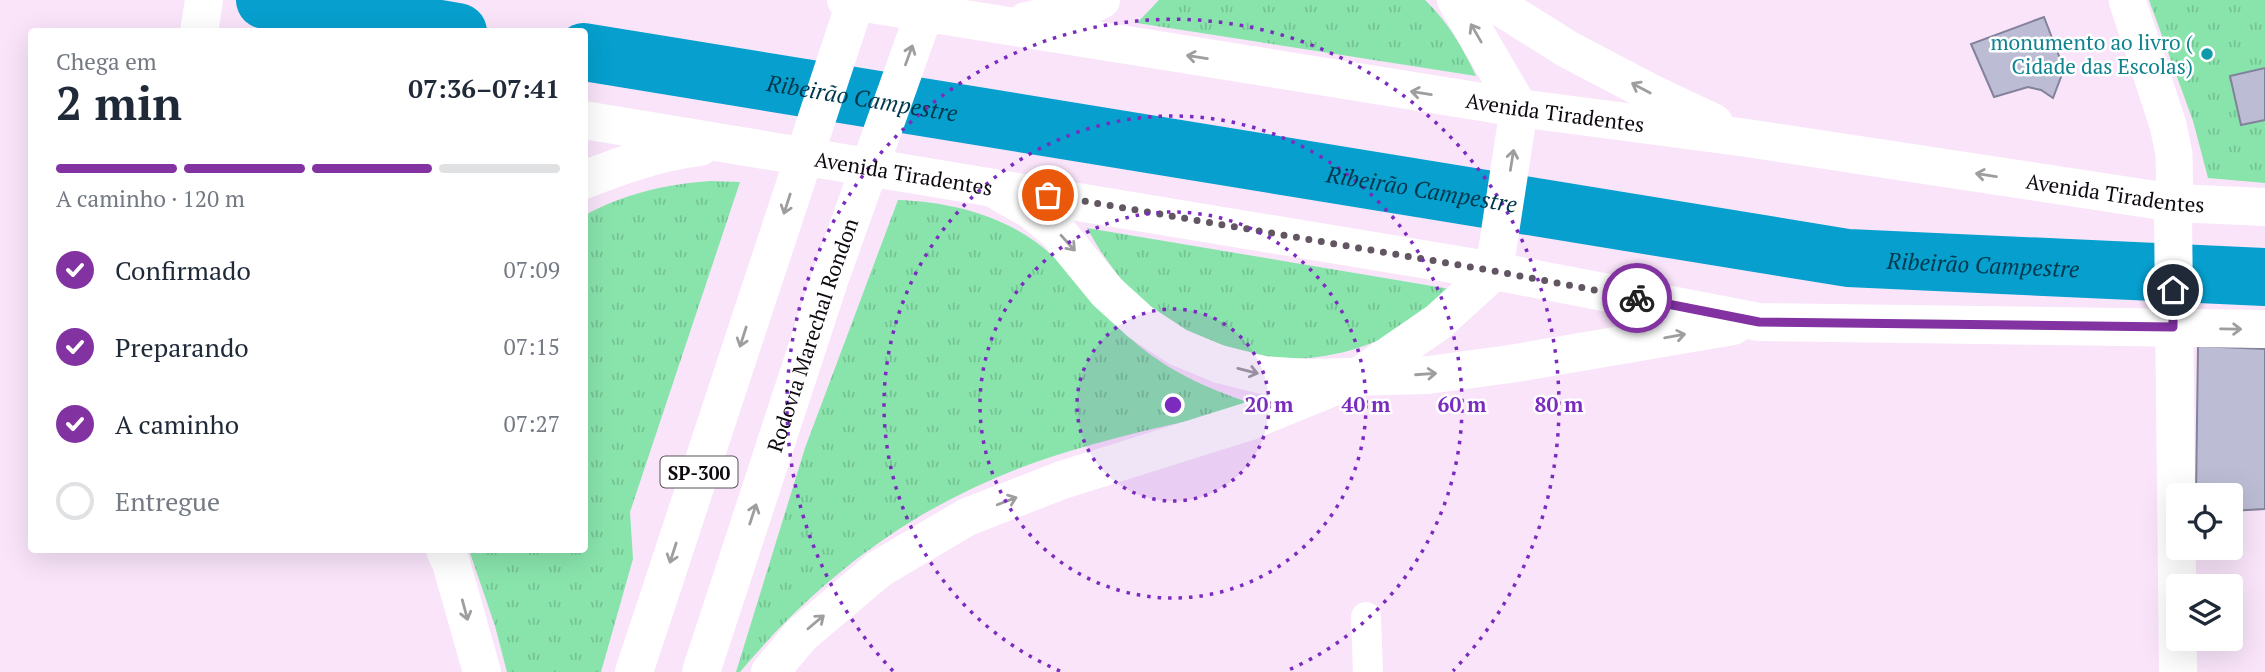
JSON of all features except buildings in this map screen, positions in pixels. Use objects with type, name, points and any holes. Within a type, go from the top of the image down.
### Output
[{"type":"main road","name":"Avenida Tiradentes","points":[[846,0],[1518,114],[1747,138],[2174,209],[2265,207]]},
{"type":"main road","name":"SP-300","points":[[634,672],[856,0]]},
{"type":"main road","name":"Rodovia Marechal Rondon","points":[[701,672],[829,281],[929,0]]},
{"type":"main road","points":[[991,24],[1037,20],[1081,9],[1101,0]]},
{"type":"main road","points":[[770,672],[801,635],[879,569],[967,517],[1062,481],[1250,421],[1358,377],[1438,322],[1496,260],[1518,114],[1456,0]]},
{"type":"main road","points":[[1489,0],[1569,50],[1655,95],[1747,138]]},
{"type":"main road","name":"Avenida Tiradentes","points":[[588,121],[969,182],[1496,260],[1759,322],[2173,321],[2265,329]]},
{"type":"main road","points":[[588,178],[630,162],[681,149],[733,144]]},
{"type":"main road","points":[[969,182],[1001,193],[1031,210],[1057,231],[1107,292],[1140,322],[1178,346],[1219,364],[1263,375],[1307,378],[1428,375],[1510,364],[1759,322]]},
{"type":"main road","points":[[2174,209],[2178,672]]},
{"type":"main road","points":[[447,553],[452,563],[482,672]]},
{"type":"street","points":[[2127,0],[2168,125],[2174,154],[2174,209]]},
{"type":"street","points":[[1366,617],[1368,672]]},
{"type":"green space","points":[[1159,0],[1425,0],[1454,36],[1476,76],[1137,23]]},
{"type":"green space","points":[[2149,0],[2265,0],[2265,183],[2208,178],[2193,121]]},
{"type":"green space","points":[[710,181],[740,182],[630,512],[633,559],[601,672],[507,672],[495,626],[470,553],[588,553],[588,214],[646,191]]},
{"type":"green space","points":[[898,200],[941,204],[1004,223],[1041,246],[1058,261],[1117,325],[1151,355],[1194,381],[1256,405],[1093,444],[974,487],[888,536],[848,566],[774,633],[740,672],[736,672],[805,448]]},
{"type":"green space","points":[[1087,228],[1450,289],[1404,326],[1364,346],[1319,357],[1296,359],[1250,355],[1229,350],[1171,324],[1158,315],[1123,281]]},
{"type":"waterway","name":"Ribeirão Campestre","points":[[265,0],[434,28]]},
{"type":"waterway","name":"Ribeirão Campestre","points":[[588,53],[1848,258],[2265,277]]},
{"type":"way so far","points":[[1048,195],[1637,298]]},
{"type":"place","name":"monumento ao livro ( Cidade das Escolas)","points":[[2207,54]]},
{"type":"route","points":[[1637,298],[1759,322],[2173,327],[2173,290]]}]
